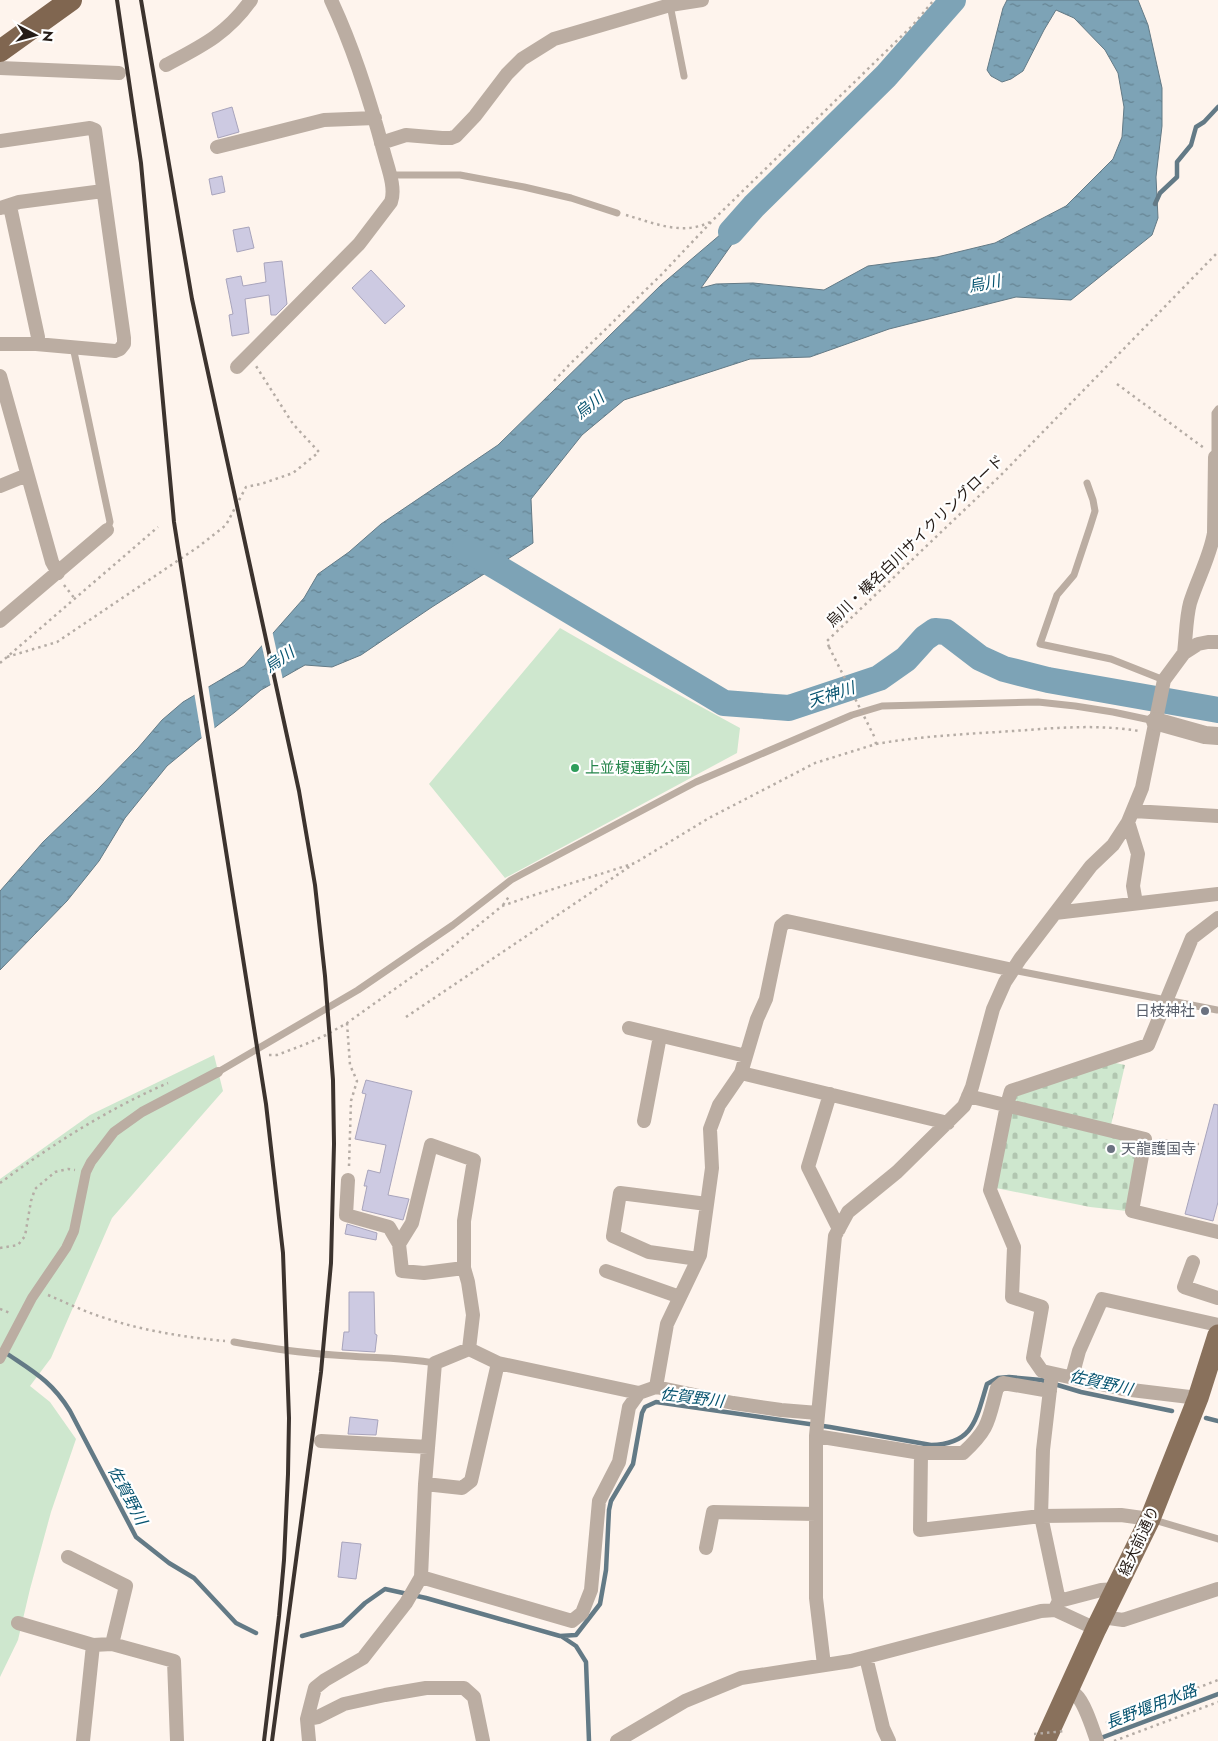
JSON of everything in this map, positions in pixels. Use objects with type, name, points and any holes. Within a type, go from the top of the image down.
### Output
[{"type":"highway","points":[[0,51],[71,0]]},
{"type":"main road","name":"経大前通り","points":[[1039,1738],[1068,1691],[1150,1519],[1198,1398],[1218,1335]]},
{"type":"street","points":[[166,65],[204,46],[236,20],[251,0]]},
{"type":"street","points":[[237,367],[359,244],[392,202],[389,174],[375,118],[348,36],[331,0]]},
{"type":"street","points":[[381,143],[406,135],[442,138],[456,136],[522,59],[554,39],[670,2],[702,0]]},
{"type":"street","points":[[0,68],[119,73]]},
{"type":"street","points":[[217,147],[324,120],[375,118]]},
{"type":"street","points":[[0,141],[90,128],[95,130],[124,338],[124,344],[120,350],[36,344],[0,344]]},
{"type":"street","points":[[4,207],[19,202],[103,191]]},
{"type":"street","points":[[4,207],[11,211],[38,337],[36,344]]},
{"type":"street","points":[[0,376],[52,562],[59,576]]},
{"type":"street","points":[[1184,653],[1189,606],[1200,572],[1215,547],[1215,457]]},
{"type":"street","points":[[0,486],[27,475]]},
{"type":"street","points":[[0,621],[59,576],[107,530]]},
{"type":"street","points":[[824,1665],[816,1598],[817,1424],[835,1236],[848,1212],[896,1172],[948,1124],[964,1106],[993,1009],[1013,970],[1091,866],[1113,845],[1130,816],[1142,788],[1153,721],[1163,684],[1184,653],[1198,644],[1218,642]]},
{"type":"street","points":[[1153,721],[1205,735],[1218,736]]},
{"type":"street","points":[[1130,816],[1218,816]]},
{"type":"street","points":[[1130,816],[1138,854],[1133,886],[1136,903]]},
{"type":"street","points":[[1055,913],[1218,894]]},
{"type":"street","points":[[1057,1606],[1041,1516],[1043,1450],[1051,1382],[1033,1358],[1042,1307],[1012,1297],[1014,1247],[990,1190],[1007,1105],[1011,1091],[1148,1045],[1192,938],[1218,918]]},
{"type":"street","points":[[656,1387],[667,1324],[698,1259],[712,1168],[710,1130],[719,1105],[741,1072],[757,1019],[766,999],[780,926],[786,921],[1013,970]]},
{"type":"street","points":[[629,1028],[746,1056]]},
{"type":"street","points":[[644,1120],[660,1036]]},
{"type":"street","points":[[0,1359],[32,1298],[66,1248],[74,1231],[86,1172],[90,1162],[114,1132],[142,1112],[218,1072]]},
{"type":"street","points":[[741,1072],[948,1124]]},
{"type":"street","points":[[830,1094],[808,1167],[839,1229]]},
{"type":"street","points":[[968,1096],[1145,1139],[1132,1211],[1218,1232]]},
{"type":"street","points":[[399,1244],[412,1223],[431,1145],[474,1160],[464,1221],[464,1268],[473,1315],[469,1349]]},
{"type":"street","points":[[348,1180],[346,1215],[389,1227],[399,1244],[402,1271],[424,1273],[464,1268]]},
{"type":"street","points":[[698,1259],[648,1252],[613,1236],[618,1202],[620,1193],[707,1204]]},
{"type":"street","points":[[1193,1262],[1184,1287],[1218,1298]]},
{"type":"street","points":[[606,1271],[680,1297]]},
{"type":"street","points":[[1072,1377],[1078,1351],[1102,1299],[1218,1335]]},
{"type":"street","points":[[309,1741],[307,1719],[315,1688],[325,1680],[364,1658],[406,1603],[419,1580],[435,1363],[469,1349],[498,1363],[639,1393],[656,1387],[733,1403],[781,1410],[817,1424],[921,1453],[963,1453],[981,1435],[988,1424],[997,1388],[1003,1383],[1051,1382],[1072,1377],[1122,1389],[1198,1398]]},
{"type":"street","points":[[425,1484],[462,1488],[471,1481],[498,1363]]},
{"type":"street","points":[[419,1580],[572,1621],[582,1613],[591,1590],[599,1501],[620,1462],[629,1407],[639,1393]]},
{"type":"street","points":[[321,1440],[428,1446]]},
{"type":"street","points":[[921,1453],[920,1530],[1041,1516],[1121,1515],[1150,1519]]},
{"type":"street","points":[[706,1548],[713,1512],[816,1514]]},
{"type":"street","points":[[68,1557],[126,1586],[112,1644]]},
{"type":"street","points":[[617,1741],[685,1700],[741,1678],[866,1657],[1057,1606],[1101,1590],[1116,1589]]},
{"type":"street","points":[[1057,1606],[1099,1623],[1123,1620],[1218,1589]]},
{"type":"street","points":[[18,1623],[93,1645],[112,1644],[174,1661],[177,1741]]},
{"type":"street","points":[[83,1741],[93,1645]]},
{"type":"street","points":[[866,1657],[883,1728],[889,1741]]},
{"type":"street","points":[[307,1719],[318,1717],[344,1704],[385,1695],[426,1688],[464,1688],[474,1697],[483,1741]]},
{"type":"street","points":[[1068,1691],[1076,1695],[1089,1718],[1096,1738]]},
{"type":"lane","points":[[670,2],[684,76]]},
{"type":"lane","points":[[389,174],[460,175],[562,196],[617,213]]},
{"type":"lane","points":[[74,347],[73,352],[110,522],[107,530]]},
{"type":"lane","points":[[1215,457],[1215,414],[1218,409]]},
{"type":"lane","points":[[1087,483],[1094,500],[1095,511],[1074,574],[1057,595],[1040,644],[1111,659],[1163,684]]},
{"type":"lane","points":[[218,1072],[358,990],[453,925],[510,880],[696,782],[852,715],[882,706],[1038,702],[1113,712],[1153,721]]},
{"type":"lane","points":[[1013,970],[1217,1010]]},
{"type":"lane","points":[[234,1342],[288,1351],[411,1359],[435,1363]]},
{"type":"lane","points":[[1150,1519],[1218,1539]]},
{"type":"path","points":[[554,381],[662,274],[713,220],[906,32],[934,0]]},
{"type":"path","points":[[617,213],[677,229],[704,225],[713,220]]},
{"type":"path","name":"烏川・榛名白川サイクリングロード","points":[[876,744],[875,738],[827,642],[1002,474],[1218,252]]},
{"type":"path","points":[[7,657],[57,642],[198,547],[226,525],[246,487],[293,473],[319,452],[293,424],[249,355]]},
{"type":"path","points":[[1118,384],[1215,457]]},
{"type":"path","points":[[0,663],[158,527]]},
{"type":"path","points":[[59,576],[76,599]]},
{"type":"path","points":[[406,1017],[635,863],[709,818],[815,763],[876,744],[936,736],[1102,727],[1153,721]]},
{"type":"path","points":[[245,1056],[277,1055],[326,1035],[437,959],[502,906],[635,863]]},
{"type":"path","points":[[346,1023],[350,1065],[357,1081],[351,1101],[348,1180]]},
{"type":"path","points":[[0,1183],[105,1113],[176,1080]]},
{"type":"path","points":[[1154,1139],[1199,1144]]},
{"type":"path","points":[[0,1248],[18,1245],[25,1236],[30,1200],[35,1189],[54,1172],[68,1168],[86,1172]]},
{"type":"path","points":[[37,1290],[103,1318],[146,1330],[178,1336],[234,1342]]},
{"type":"path","points":[[1106,1723],[1218,1680]]},
{"type":"path","points":[[1114,1741],[1218,1702]]},
{"type":"path","points":[[1039,1738],[1072,1729]]},
{"type":"green space","name":"上並榎運動公園","points":[[560,628],[740,728],[737,753],[505,878],[429,784]]},
{"type":"green space","points":[[214,1055],[223,1091],[112,1218],[51,1358],[30,1386],[50,1402],[76,1439],[51,1512],[18,1640],[0,1677],[0,1179],[90,1115]]},
{"type":"green space","points":[[1111,1062],[1125,1065],[1111,1125],[1013,1103],[1016,1096]]},
{"type":"green space","points":[[1012,1111],[1139,1144],[1127,1211],[1090,1207],[996,1188]]},
{"type":"water","name":"烏川","points":[[1007,0],[1138,0],[1148,25],[1162,88],[1162,126],[1156,177],[1158,218],[1152,235],[1071,300],[1016,297],[889,329],[810,357],[750,359],[624,400],[582,435],[531,499],[533,543],[361,655],[332,667],[305,665],[261,690],[196,742],[167,766],[125,818],[99,861],[67,901],[0,970],[0,891],[43,842],[138,748],[162,720],[183,702],[244,666],[304,598],[318,574],[349,552],[381,524],[498,445],[661,285],[754,206],[735,240],[701,288],[716,284],[753,283],[824,290],[868,266],[937,257],[995,243],[1066,206],[1113,159],[1122,137],[1124,107],[1118,73],[1105,50],[1074,18],[1056,10],[1023,71],[1011,79],[1002,82],[991,76],[987,70],[1003,8]]},
{"type":"pier","points":[[272,630],[283,680],[271,687],[261,642]]},
{"type":"pier","points":[[208,684],[215,731],[202,740],[194,692]]},
{"type":"building","points":[[232,107],[239,132],[218,138],[212,113]]},
{"type":"building","points":[[222,176],[225,192],[212,195],[209,179]]},
{"type":"building","points":[[249,227],[254,248],[237,252],[233,230]]},
{"type":"building","points":[[282,261],[287,304],[276,315],[271,315],[269,295],[245,299],[249,333],[232,336],[229,315],[233,314],[226,279],[241,276],[243,286],[266,282],[264,263]]},
{"type":"building","points":[[371,270],[405,306],[385,324],[352,288]]},
{"type":"building","points":[[366,1080],[412,1091],[388,1195],[409,1199],[403,1220],[362,1210],[367,1186],[364,1186],[368,1170],[380,1173],[386,1145],[355,1139],[366,1094],[362,1093]]},
{"type":"building","points":[[1214,1104],[1218,1105],[1218,1202],[1213,1221],[1185,1214]]},
{"type":"building","points":[[347,1224],[377,1233],[376,1240],[345,1234]]},
{"type":"building","points":[[349,1292],[374,1292],[375,1334],[377,1335],[375,1352],[342,1350],[344,1332],[349,1332]]},
{"type":"building","points":[[350,1417],[378,1420],[376,1435],[348,1434]]},
{"type":"building","points":[[342,1542],[361,1544],[356,1579],[338,1577]]},
{"type":"waterway","points":[[731,232],[754,206],[886,76],[953,0]]},
{"type":"waterway","points":[[1155,204],[1160,193],[1177,177],[1177,162],[1191,145],[1196,127],[1204,122],[1218,107]]},
{"type":"waterway","name":"天神川","points":[[465,548],[724,703],[789,708],[879,678],[906,659],[925,638],[935,631],[946,632],[980,658],[1004,669],[1048,680],[1218,710]]},
{"type":"waterway","name":"佐賀野川","points":[[3,1351],[40,1377],[63,1400],[136,1537],[169,1563],[194,1578],[236,1623],[256,1633]]},
{"type":"waterway","name":"佐賀野川","points":[[302,1636],[342,1625],[365,1603],[385,1589],[426,1598],[560,1636],[576,1635],[600,1604],[606,1570],[611,1501],[633,1464],[642,1413],[645,1407],[656,1402],[830,1427],[931,1445],[945,1444],[965,1434],[976,1418],[987,1384],[998,1378],[1009,1377],[1041,1380],[1081,1392],[1172,1411]]},
{"type":"waterway","name":"佐賀野川","points":[[1206,1418],[1218,1421]]},
{"type":"waterway","points":[[561,1636],[576,1646],[586,1662],[589,1741]]},
{"type":"waterway","name":"長野堰用水路","points":[[1098,1739],[1218,1694]]},
{"type":"railway","points":[[117,0],[141,163],[174,522],[266,1104],[283,1253],[289,1418],[288,1474],[279,1616],[264,1741]]},
{"type":"railway","points":[[141,0],[192,299],[299,791],[315,885],[325,976],[333,1080],[334,1144],[331,1263],[321,1372],[272,1741]]},
{"type":"place","name":"上並榎運動公園","points":[[575,768]]},
{"type":"place","name":"日枝神社","points":[[1205,1011]]},
{"type":"place","name":"天龍護国寺","points":[[1111,1149]]}]
